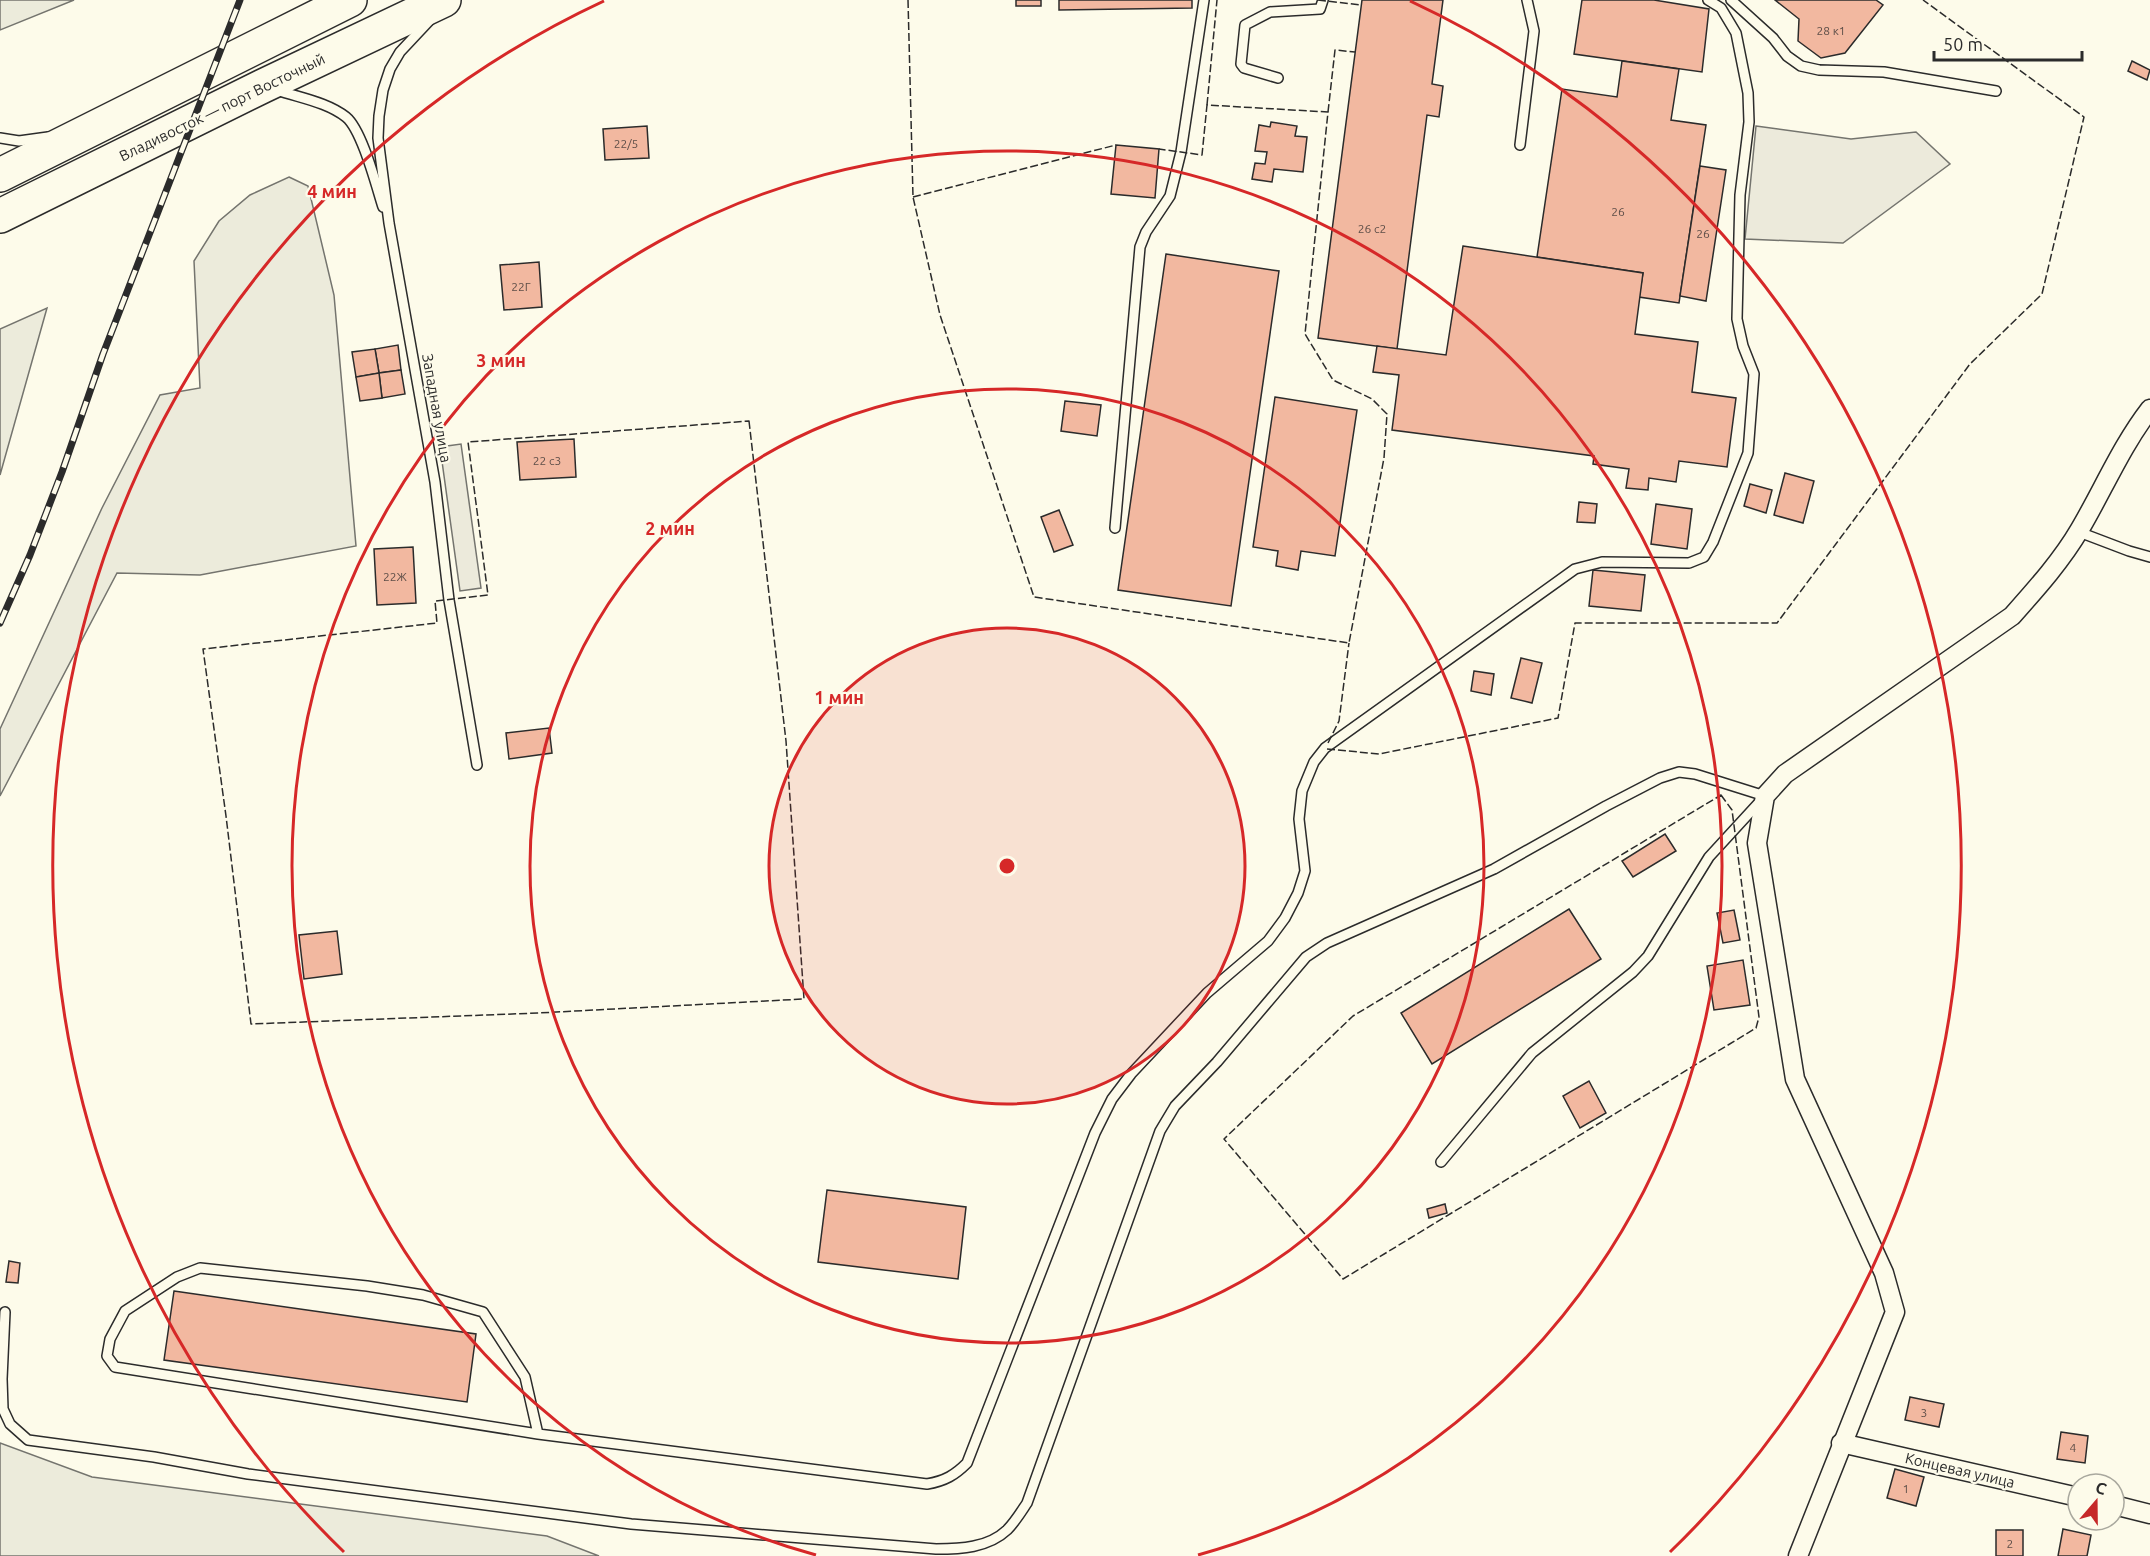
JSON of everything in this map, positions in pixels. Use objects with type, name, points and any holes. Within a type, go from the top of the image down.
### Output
[{"type":"highway","points":[[0,175],[350,0]]},
{"type":"highway","name":"Владивосток — порт Восточный","points":[[0,216],[263,86],[446,0]]},
{"type":"street","points":[[1798,1556],[1895,1312],[1884,1273],[1795,1079],[1757,843],[1765,796],[1785,774],[2012,616],[2037,588],[2079,532],[2150,410]]},
{"type":"street","name":"Концевая улица","points":[[1841,1443],[2066,1494]]},
{"type":"street","points":[[2126,1508],[2150,1514]]},
{"type":"lane","name":"Западная улица","points":[[446,0],[400,52],[390,69],[383,90],[378,138],[389,223],[435,482],[449,600],[477,765]]},
{"type":"lane","points":[[1115,528],[1140,247],[1146,232],[1170,196],[1181,152],[1204,0]]},
{"type":"lane","points":[[1278,78],[1244,68],[1241,64],[1245,25],[1270,12],[1320,9],[1323,0]]},
{"type":"lane","points":[[1520,145],[1534,31],[1527,0]]},
{"type":"lane","points":[[537,1434],[525,1377],[483,1312],[423,1295],[366,1286],[200,1268],[177,1277],[125,1311],[110,1339],[107,1356],[115,1367],[537,1434],[927,1484],[942,1482],[957,1473],[968,1463],[1095,1133],[1112,1099],[1131,1074],[1207,993],[1268,941],[1285,918],[1298,893],[1305,871],[1299,819],[1302,790],[1314,762],[1324,748],[1575,569],[1602,562],[1689,563],[1704,557],[1713,542],[1748,453],[1754,374],[1743,346],[1737,319],[1740,195],[1749,122],[1748,93],[1736,33],[1721,8],[1708,0]]},
{"type":"lane","points":[[1731,0],[1773,38],[1787,56],[1801,66],[1819,70],[1884,72],[1996,92]]},
{"type":"lane","name":"Западная улица","points":[[263,86],[319,103],[336,111],[351,123],[360,137],[389,223]]},
{"type":"lane","points":[[0,138],[19,141],[85,131]]},
{"type":"lane","points":[[2079,532],[2129,551],[2150,556]]},
{"type":"lane","points":[[5,1312],[3,1409],[10,1424],[28,1440],[154,1457],[248,1474],[631,1524],[936,1549],[963,1550],[987,1543],[1006,1530],[1027,1503],[1160,1131],[1175,1106],[1217,1062],[1306,957],[1327,943],[1494,869],[1660,778],[1679,772],[1695,774],[1765,796],[1709,857],[1648,956],[1633,972],[1532,1053],[1441,1162]]},
{"type":"shaded area","points":[[0,0],[74,0],[0,30]]},
{"type":"shaded area","points":[[1756,126],[1851,139],[1916,132],[1950,164],[1843,243],[1745,239]]},
{"type":"shaded area","points":[[289,177],[308,186],[334,295],[356,546],[200,575],[117,573],[0,796],[0,729],[102,508],[160,395],[200,388],[194,261],[219,221],[250,195]]},
{"type":"shaded area","points":[[47,308],[0,475],[0,329]]},
{"type":"shaded area","points":[[461,444],[481,588],[460,591],[440,447]]},
{"type":"shaded area","points":[[0,1443],[92,1477],[547,1536],[599,1556],[0,1556]]},
{"type":"building","points":[[1016,0],[1041,0],[1041,6],[1016,6]]},
{"type":"building","points":[[1059,0],[1192,0],[1192,8],[1059,10]]},
{"type":"building","points":[[1362,0],[1443,0],[1432,84],[1443,86],[1439,117],[1427,115],[1397,349],[1318,338]]},
{"type":"building","points":[[1582,0],[1654,0],[1709,9],[1702,72],[1574,54]]},
{"type":"building","points":[[1775,0],[1876,0],[1883,5],[1845,53],[1821,58],[1798,41],[1799,19]]},
{"type":"building","points":[[1622,61],[1679,69],[1671,120],[1706,125],[1679,303],[1639,297],[1643,273],[1537,257],[1562,89],[1617,97]]},
{"type":"building","points":[[2132,61],[2150,70],[2147,80],[2128,71]]},
{"type":"building","points":[[1271,122],[1297,126],[1295,136],[1307,137],[1303,172],[1274,169],[1272,182],[1252,179],[1255,163],[1265,164],[1267,152],[1255,151],[1259,125],[1270,127]]},
{"type":"building","points":[[647,126],[649,158],[605,160],[603,129]]},
{"type":"building","points":[[1116,145],[1159,149],[1155,198],[1111,194]]},
{"type":"building","points":[[1700,166],[1726,170],[1706,301],[1680,296]]},
{"type":"building","points":[[1463,246],[1643,273],[1635,334],[1698,342],[1692,392],[1736,398],[1727,467],[1679,461],[1676,482],[1649,478],[1648,490],[1626,488],[1629,469],[1593,464],[1594,456],[1392,430],[1399,375],[1373,372],[1377,346],[1446,355]]},
{"type":"building","points":[[1166,254],[1279,271],[1231,606],[1118,590]]},
{"type":"building","points":[[539,262],[542,307],[504,310],[500,265]]},
{"type":"building","points":[[398,345],[401,370],[379,373],[375,349]]},
{"type":"building","points":[[375,349],[379,373],[356,377],[352,352]]},
{"type":"building","points":[[401,370],[405,394],[382,398],[379,373]]},
{"type":"building","points":[[379,373],[382,398],[360,401],[356,377]]},
{"type":"building","points":[[1275,397],[1357,410],[1335,556],[1301,551],[1298,570],[1276,566],[1278,551],[1253,547]]},
{"type":"building","points":[[1065,401],[1101,405],[1097,436],[1061,431]]},
{"type":"building","points":[[574,439],[576,477],[520,480],[517,442]]},
{"type":"building","points":[[1785,473],[1814,481],[1803,523],[1774,515]]},
{"type":"building","points":[[1750,484],[1772,490],[1766,513],[1744,506]]},
{"type":"building","points":[[1579,502],[1597,504],[1595,523],[1577,522]]},
{"type":"building","points":[[1656,504],[1692,509],[1687,549],[1651,544]]},
{"type":"building","points":[[1059,510],[1073,545],[1054,552],[1041,517]]},
{"type":"building","points":[[413,547],[416,603],[377,605],[374,549]]},
{"type":"building","points":[[1593,570],[1645,575],[1641,611],[1589,606]]},
{"type":"building","points":[[1521,658],[1542,663],[1532,703],[1511,698]]},
{"type":"building","points":[[1474,671],[1494,674],[1491,695],[1471,691]]},
{"type":"building","points":[[549,728],[552,753],[509,759],[506,733]]},
{"type":"building","points":[[1665,834],[1676,851],[1633,877],[1622,861]]},
{"type":"building","points":[[1569,909],[1601,959],[1432,1064],[1401,1013]]},
{"type":"building","points":[[1734,910],[1740,940],[1723,943],[1717,913]]},
{"type":"building","points":[[337,931],[342,974],[304,979],[299,935]]},
{"type":"building","points":[[1743,960],[1750,1005],[1714,1010],[1707,966]]},
{"type":"building","points":[[1589,1081],[1606,1113],[1580,1128],[1563,1096]]},
{"type":"building","points":[[827,1190],[966,1207],[958,1279],[818,1262]]},
{"type":"building","points":[[1445,1204],[1447,1213],[1429,1218],[1427,1209]]},
{"type":"building","points":[[9,1261],[20,1263],[18,1283],[6,1282]]},
{"type":"building","points":[[174,1291],[476,1334],[467,1402],[164,1360]]},
{"type":"building","points":[[1910,1397],[1944,1404],[1939,1427],[1905,1420]]},
{"type":"building","points":[[2061,1432],[2088,1436],[2085,1463],[2057,1459]]},
{"type":"building","points":[[1895,1469],[1924,1477],[1916,1506],[1887,1498]]},
{"type":"building","points":[[2063,1529],[2066,1532],[2091,1535],[2087,1556],[2058,1556]]},
{"type":"building","points":[[1996,1530],[2023,1530],[2023,1556],[1996,1556]]},
{"type":"railway","points":[[0,623],[30,555],[62,472],[103,354],[240,0]]},
{"type":"fence","points":[[908,0],[913,197],[940,315],[1034,597],[1349,643],[1384,458],[1387,414],[1372,399],[1333,380],[1305,334],[1328,112],[1207,105],[1202,155],[1159,149]]},
{"type":"fence","points":[[1207,105],[1217,0]]},
{"type":"fence","points":[[1318,0],[1361,5]]},
{"type":"fence","points":[[1327,749],[1379,754],[1558,718],[1575,623],[1777,623],[1970,364],[2042,294],[2084,117],[1923,0]]},
{"type":"fence","points":[[1328,112],[1335,50],[1355,52]]},
{"type":"fence","points":[[913,197],[1116,145]]},
{"type":"fence","points":[[749,421],[786,741],[804,999],[538,1013],[251,1024],[203,649],[437,623],[435,601],[488,595],[468,442],[749,421]]},
{"type":"fence","points":[[1328,743],[1339,721],[1349,643]]},
{"type":"fence","points":[[1721,795],[1732,810],[1759,1017],[1756,1028],[1343,1279],[1224,1139],[1353,1016],[1721,795]]}]
